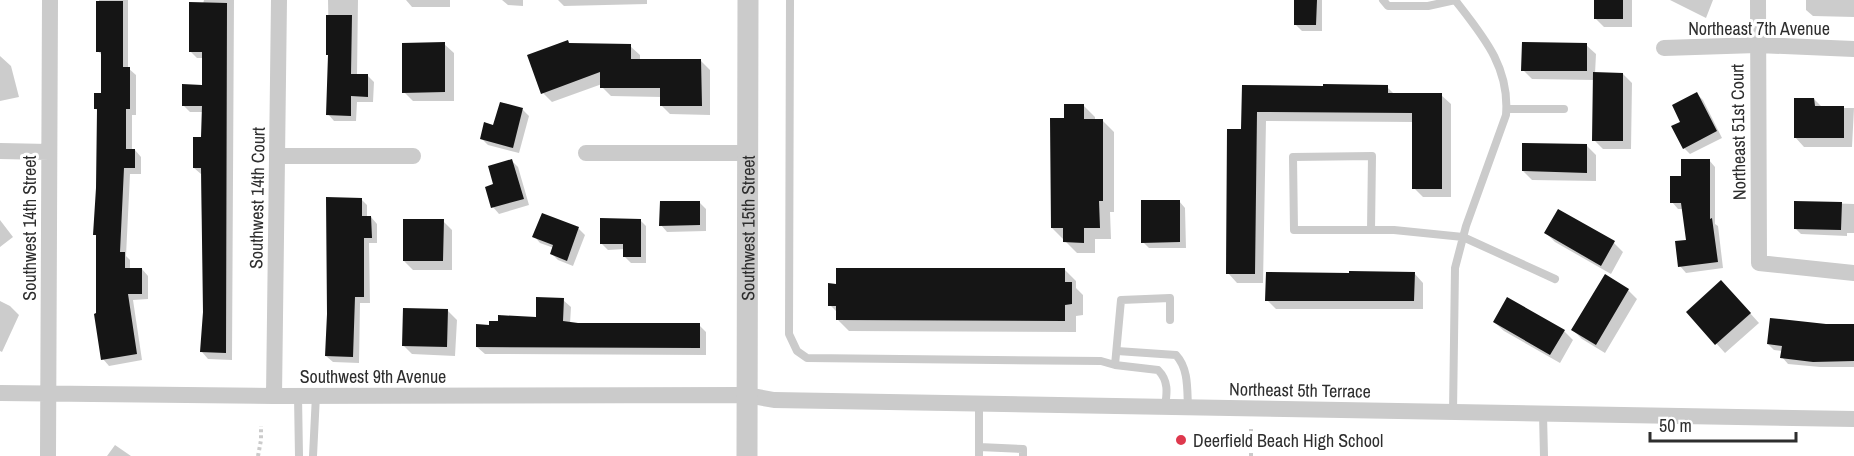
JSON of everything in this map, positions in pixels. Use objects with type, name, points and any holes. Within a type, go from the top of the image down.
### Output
[{"type":"street","name":"Southwest 14th Street","points":[[48,456],[50,0]]},
{"type":"street","name":"Southwest 14th Court","points":[[274,396],[279,0]]},
{"type":"street","name":"Southwest 15th Street","points":[[747,456],[748,0]]},
{"type":"street","name":"Northeast 51st Court","points":[[1758,0],[1759,263],[1854,273]]},
{"type":"street","name":"Northeast 7th Avenue","points":[[1664,48],[1757,45],[1854,49]]},
{"type":"street","points":[[0,151],[50,152]]},
{"type":"street","points":[[586,153],[747,153]]},
{"type":"street","points":[[277,156],[413,156]]},
{"type":"street","name":"Southwest 9th Avenue","points":[[0,393],[274,396],[747,395]]},
{"type":"street","name":"Northeast 5th Terrace","points":[[747,395],[774,400],[1854,419]]},
{"type":"lane","points":[[790,0],[789,334],[800,355],[807,358],[1101,361],[1158,370],[1164,376],[1167,387],[1165,408]]},
{"type":"lane","points":[[1383,0],[1388,6],[1428,6],[1455,0],[1498,62],[1508,97],[1507,109],[1463,237],[1455,268],[1452,412]]},
{"type":"lane","points":[[1507,109],[1564,109]]},
{"type":"lane","points":[[1371,230],[1372,156],[1293,157],[1294,230],[1371,230],[1394,230],[1463,237],[1555,279]]},
{"type":"lane","points":[[1116,365],[1121,300],[1170,297],[1170,320]]},
{"type":"lane","points":[[1117,351],[1176,355],[1182,361],[1185,372],[1188,408]]},
{"type":"lane","points":[[313,456],[316,395]]},
{"type":"lane","points":[[298,396],[299,456]]},
{"type":"lane","points":[[979,404],[979,451],[1023,449],[1023,456]]},
{"type":"lane","points":[[1543,414],[1544,456]]},
{"type":"path","points":[[258,456],[261,426]]},
{"type":"path","points":[[1251,427],[1251,456]]},
{"type":"building","points":[[1294,0],[1317,0],[1316,25],[1294,25]]},
{"type":"building","points":[[1594,0],[1623,0],[1623,19],[1594,19]]},
{"type":"building","points":[[96,1],[123,1],[123,67],[130,67],[130,109],[126,109],[126,149],[135,149],[135,168],[124,168],[120,252],[125,252],[125,268],[142,268],[142,294],[128,294],[137,354],[101,360],[94,314],[96,313],[96,235],[93,235],[97,109],[94,109],[94,93],[101,93],[101,52],[96,52]]},
{"type":"building","points":[[189,2],[227,3],[226,353],[200,352],[203,312],[201,168],[193,168],[193,137],[201,137],[202,106],[182,106],[182,84],[202,85],[202,52],[189,52]]},
{"type":"building","points":[[326,15],[352,15],[351,74],[368,74],[368,97],[351,96],[351,116],[326,115],[328,55],[326,55]]},
{"type":"building","points":[[568,40],[569,43],[631,44],[631,59],[701,59],[702,106],[660,106],[660,88],[600,88],[600,72],[541,94],[527,55]]},
{"type":"building","points":[[445,42],[445,92],[402,93],[402,43]]},
{"type":"building","points":[[1522,42],[1587,43],[1587,71],[1521,71]]},
{"type":"building","points":[[1593,72],[1623,73],[1623,141],[1592,141]]},
{"type":"building","points":[[1323,84],[1388,85],[1388,93],[1442,93],[1442,189],[1412,189],[1412,113],[1257,112],[1255,274],[1226,274],[1227,129],[1241,129],[1242,85],[1323,86]]},
{"type":"building","points":[[1697,92],[1717,131],[1683,149],[1671,126],[1680,122],[1672,105]]},
{"type":"building","points":[[1794,98],[1814,98],[1815,106],[1844,106],[1844,138],[1794,138]]},
{"type":"building","points":[[500,102],[523,108],[513,148],[480,139],[484,122],[493,125]]},
{"type":"building","points":[[1064,104],[1084,104],[1084,119],[1103,119],[1103,201],[1099,201],[1100,228],[1084,228],[1084,243],[1063,242],[1063,228],[1051,228],[1050,118],[1064,118]]},
{"type":"building","points":[[1522,143],[1587,144],[1587,173],[1522,171]]},
{"type":"building","points":[[512,159],[524,199],[491,208],[485,187],[493,184],[488,166]]},
{"type":"building","points":[[1681,159],[1710,159],[1710,219],[1712,218],[1718,262],[1678,267],[1675,241],[1686,240],[1681,203],[1670,203],[1670,176],[1681,176]]},
{"type":"building","points":[[326,197],[362,198],[362,216],[371,216],[372,238],[364,238],[364,297],[355,297],[353,357],[325,356]]},
{"type":"building","points":[[1141,200],[1180,200],[1180,242],[1141,243]]},
{"type":"building","points":[[660,201],[700,201],[700,225],[659,226]]},
{"type":"building","points":[[1794,201],[1842,202],[1841,230],[1794,229]]},
{"type":"building","points":[[1558,209],[1615,241],[1601,266],[1544,233]]},
{"type":"building","points":[[542,213],[579,227],[567,261],[550,254],[553,245],[532,237]]},
{"type":"building","points":[[600,218],[641,219],[641,257],[623,257],[623,244],[600,244]]},
{"type":"building","points":[[403,219],[444,219],[443,261],[403,261]]},
{"type":"building","points":[[836,268],[1065,268],[1065,282],[1072,282],[1072,304],[1065,305],[1065,321],[836,320],[836,306],[828,306],[828,283],[836,284]]},
{"type":"building","points":[[1349,271],[1415,272],[1414,301],[1265,301],[1266,272],[1349,273]]},
{"type":"building","points":[[1605,274],[1629,289],[1596,345],[1571,330]]},
{"type":"building","points":[[1721,280],[1751,313],[1715,345],[1686,312]]},
{"type":"building","points":[[536,297],[564,298],[563,321],[700,323],[700,348],[476,347],[476,324],[489,325],[489,321],[498,321],[498,315],[536,317]]},
{"type":"building","points":[[1507,297],[1565,330],[1550,355],[1493,322]]},
{"type":"building","points":[[403,308],[448,309],[447,347],[402,346]]},
{"type":"building","points":[[1770,318],[1826,324],[1854,324],[1854,361],[1813,362],[1780,358],[1782,346],[1767,344]]},
{"type":"place","name":"Deerfield Beach High School","points":[[1181,440]]}]
